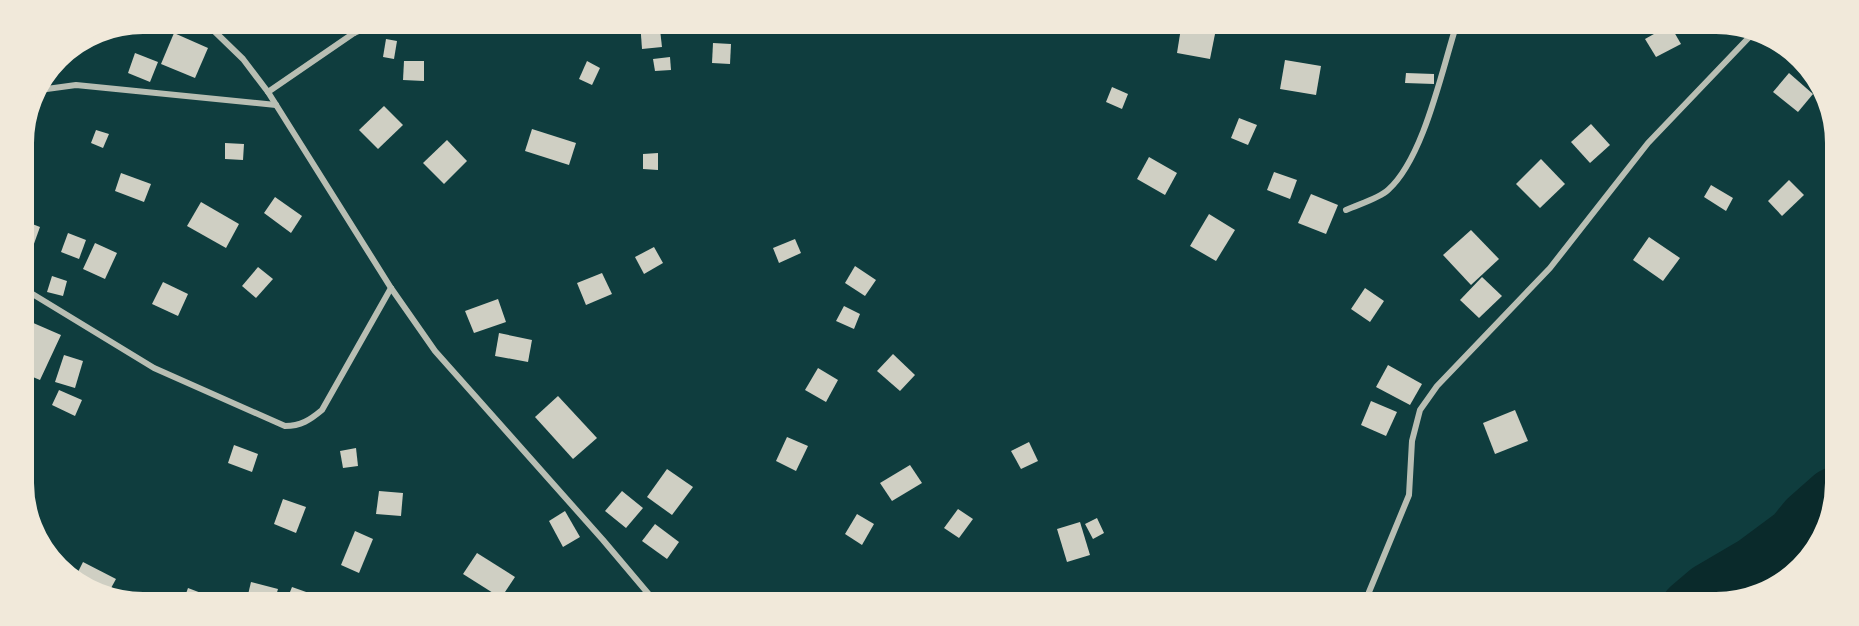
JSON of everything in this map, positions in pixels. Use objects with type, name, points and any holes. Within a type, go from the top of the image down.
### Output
[{"type":"street","points":[[213,30],[243,59],[268,92],[391,288],[435,351],[650,596]]},
{"type":"street","points":[[268,92],[361,30]]},
{"type":"street","points":[[1346,210],[1387,190],[1407,165],[1424,130],[1454,30]]},
{"type":"street","points":[[1369,592],[1409,495],[1412,441],[1420,410],[1437,386],[1550,268],[1648,143],[1750,36]]},
{"type":"street","points":[[44,89],[76,85],[276,105]]},
{"type":"street","points":[[30,292],[154,368],[285,426],[297,426],[322,410],[391,288]]},
{"type":"building","points":[[641,30],[660,30],[662,47],[642,49]]},
{"type":"building","points":[[1181,30],[1215,34],[1210,59],[1177,53]]},
{"type":"building","points":[[1661,30],[1673,30],[1681,44],[1656,57],[1645,39]]},
{"type":"building","points":[[174,33],[208,48],[195,78],[161,64]]},
{"type":"building","points":[[386,39],[397,41],[394,59],[383,57]]},
{"type":"building","points":[[713,43],[731,44],[730,64],[712,63]]},
{"type":"building","points":[[135,53],[158,62],[150,82],[128,73]]},
{"type":"building","points":[[670,57],[671,70],[655,71],[653,59]]},
{"type":"building","points":[[1285,60],[1321,66],[1316,95],[1280,89]]},
{"type":"building","points":[[404,61],[424,61],[424,81],[403,80]]},
{"type":"building","points":[[587,61],[600,68],[592,85],[579,79]]},
{"type":"building","points":[[1406,73],[1434,74],[1434,84],[1405,83]]},
{"type":"building","points":[[1789,73],[1813,94],[1798,112],[1773,92]]},
{"type":"building","points":[[1112,87],[1128,94],[1122,109],[1106,102]]},
{"type":"building","points":[[384,106],[403,125],[378,149],[359,130]]},
{"type":"building","points":[[1239,118],[1257,125],[1248,145],[1231,138]]},
{"type":"building","points":[[1591,124],[1610,145],[1590,163],[1571,142]]},
{"type":"building","points":[[532,129],[576,143],[569,165],[525,151]]},
{"type":"building","points":[[96,130],[109,134],[103,148],[91,143]]},
{"type":"building","points":[[447,140],[467,161],[444,184],[423,163]]},
{"type":"building","points":[[225,143],[244,144],[243,160],[225,159]]},
{"type":"building","points":[[658,153],[658,170],[643,169],[643,154]]},
{"type":"building","points":[[1149,157],[1177,173],[1165,195],[1137,179]]},
{"type":"building","points":[[1541,159],[1565,184],[1540,208],[1516,184]]},
{"type":"building","points":[[1274,172],[1297,180],[1290,199],[1267,190]]},
{"type":"building","points":[[121,173],[151,184],[144,202],[115,191]]},
{"type":"building","points":[[1789,180],[1804,195],[1782,216],[1768,201]]},
{"type":"building","points":[[1711,185],[1733,198],[1726,211],[1704,197]]},
{"type":"building","points":[[1311,194],[1338,205],[1326,234],[1298,223]]},
{"type":"building","points":[[275,197],[302,216],[291,233],[264,213]]},
{"type":"building","points":[[201,202],[239,224],[226,248],[187,226]]},
{"type":"building","points":[[1209,214],[1235,230],[1216,261],[1190,246]]},
{"type":"building","points":[[30,223],[40,227],[30,252]]},
{"type":"building","points":[[1471,230],[1499,259],[1471,285],[1443,255]]},
{"type":"building","points":[[68,233],[86,240],[79,259],[61,252]]},
{"type":"building","points":[[1649,237],[1680,258],[1663,281],[1633,260]]},
{"type":"building","points":[[795,239],[801,253],[779,263],[773,248]]},
{"type":"building","points":[[95,243],[117,253],[105,279],[83,269]]},
{"type":"building","points":[[654,247],[663,263],[644,274],[635,257]]},
{"type":"building","points":[[855,266],[876,280],[865,296],[845,283]]},
{"type":"building","points":[[258,267],[273,279],[256,298],[242,286]]},
{"type":"building","points":[[602,273],[612,294],[586,305],[577,283]]},
{"type":"building","points":[[52,276],[67,281],[63,296],[47,292]]},
{"type":"building","points":[[1482,277],[1502,296],[1479,318],[1460,300]]},
{"type":"building","points":[[163,282],[188,294],[178,316],[152,304]]},
{"type":"building","points":[[1365,288],[1384,301],[1370,322],[1351,309]]},
{"type":"building","points":[[498,299],[506,322],[474,333],[465,311]]},
{"type":"building","points":[[844,306],[860,314],[854,329],[836,321]]},
{"type":"building","points":[[31,322],[61,335],[40,380],[30,376]]},
{"type":"building","points":[[499,333],[532,340],[528,362],[495,356]]},
{"type":"building","points":[[893,354],[915,375],[900,391],[877,371]]},
{"type":"building","points":[[64,355],[83,361],[75,388],[55,382]]},
{"type":"building","points":[[1388,365],[1422,384],[1410,405],[1376,387]]},
{"type":"building","points":[[818,368],[838,380],[826,402],[805,390]]},
{"type":"building","points":[[59,390],[82,400],[75,416],[52,405]]},
{"type":"building","points":[[558,396],[597,438],[573,459],[535,417]]},
{"type":"building","points":[[1371,401],[1397,412],[1386,436],[1361,425]]},
{"type":"building","points":[[1515,410],[1528,441],[1495,454],[1483,423]]},
{"type":"building","points":[[787,437],[808,446],[796,471],[776,461]]},
{"type":"building","points":[[1029,442],[1038,461],[1021,469],[1011,451]]},
{"type":"building","points":[[234,445],[258,454],[252,472],[228,463]]},
{"type":"building","points":[[356,448],[358,466],[343,468],[340,451]]},
{"type":"building","points":[[910,465],[922,483],[892,501],[880,483]]},
{"type":"building","points":[[667,469],[693,487],[672,515],[647,497]]},
{"type":"building","points":[[379,491],[403,493],[401,516],[376,514]]},
{"type":"building","points":[[622,491],[643,508],[626,528],[605,511]]},
{"type":"building","points":[[283,499],[306,507],[296,533],[274,524]]},
{"type":"building","points":[[958,509],[973,519],[959,538],[944,528]]},
{"type":"building","points":[[565,511],[580,537],[563,547],[549,521]]},
{"type":"building","points":[[857,514],[874,524],[862,545],[845,534]]},
{"type":"building","points":[[1097,518],[1104,533],[1093,539],[1085,524]]},
{"type":"building","points":[[1080,522],[1090,555],[1067,562],[1057,529]]},
{"type":"building","points":[[655,524],[679,542],[667,559],[642,541]]},
{"type":"building","points":[[355,531],[373,539],[359,573],[341,565]]},
{"type":"building","points":[[477,553],[515,577],[502,596],[498,596],[463,574]]},
{"type":"building","points":[[83,562],[116,579],[110,590],[77,575]]},
{"type":"building","points":[[251,582],[278,589],[276,596],[248,596]]},
{"type":"building","points":[[292,587],[309,593],[308,596],[288,596]]},
{"type":"building","points":[[188,588],[209,596],[185,596]]},
{"type":"waterway","points":[[1699,596],[1753,562],[1792,533],[1805,517],[1828,497]]}]
